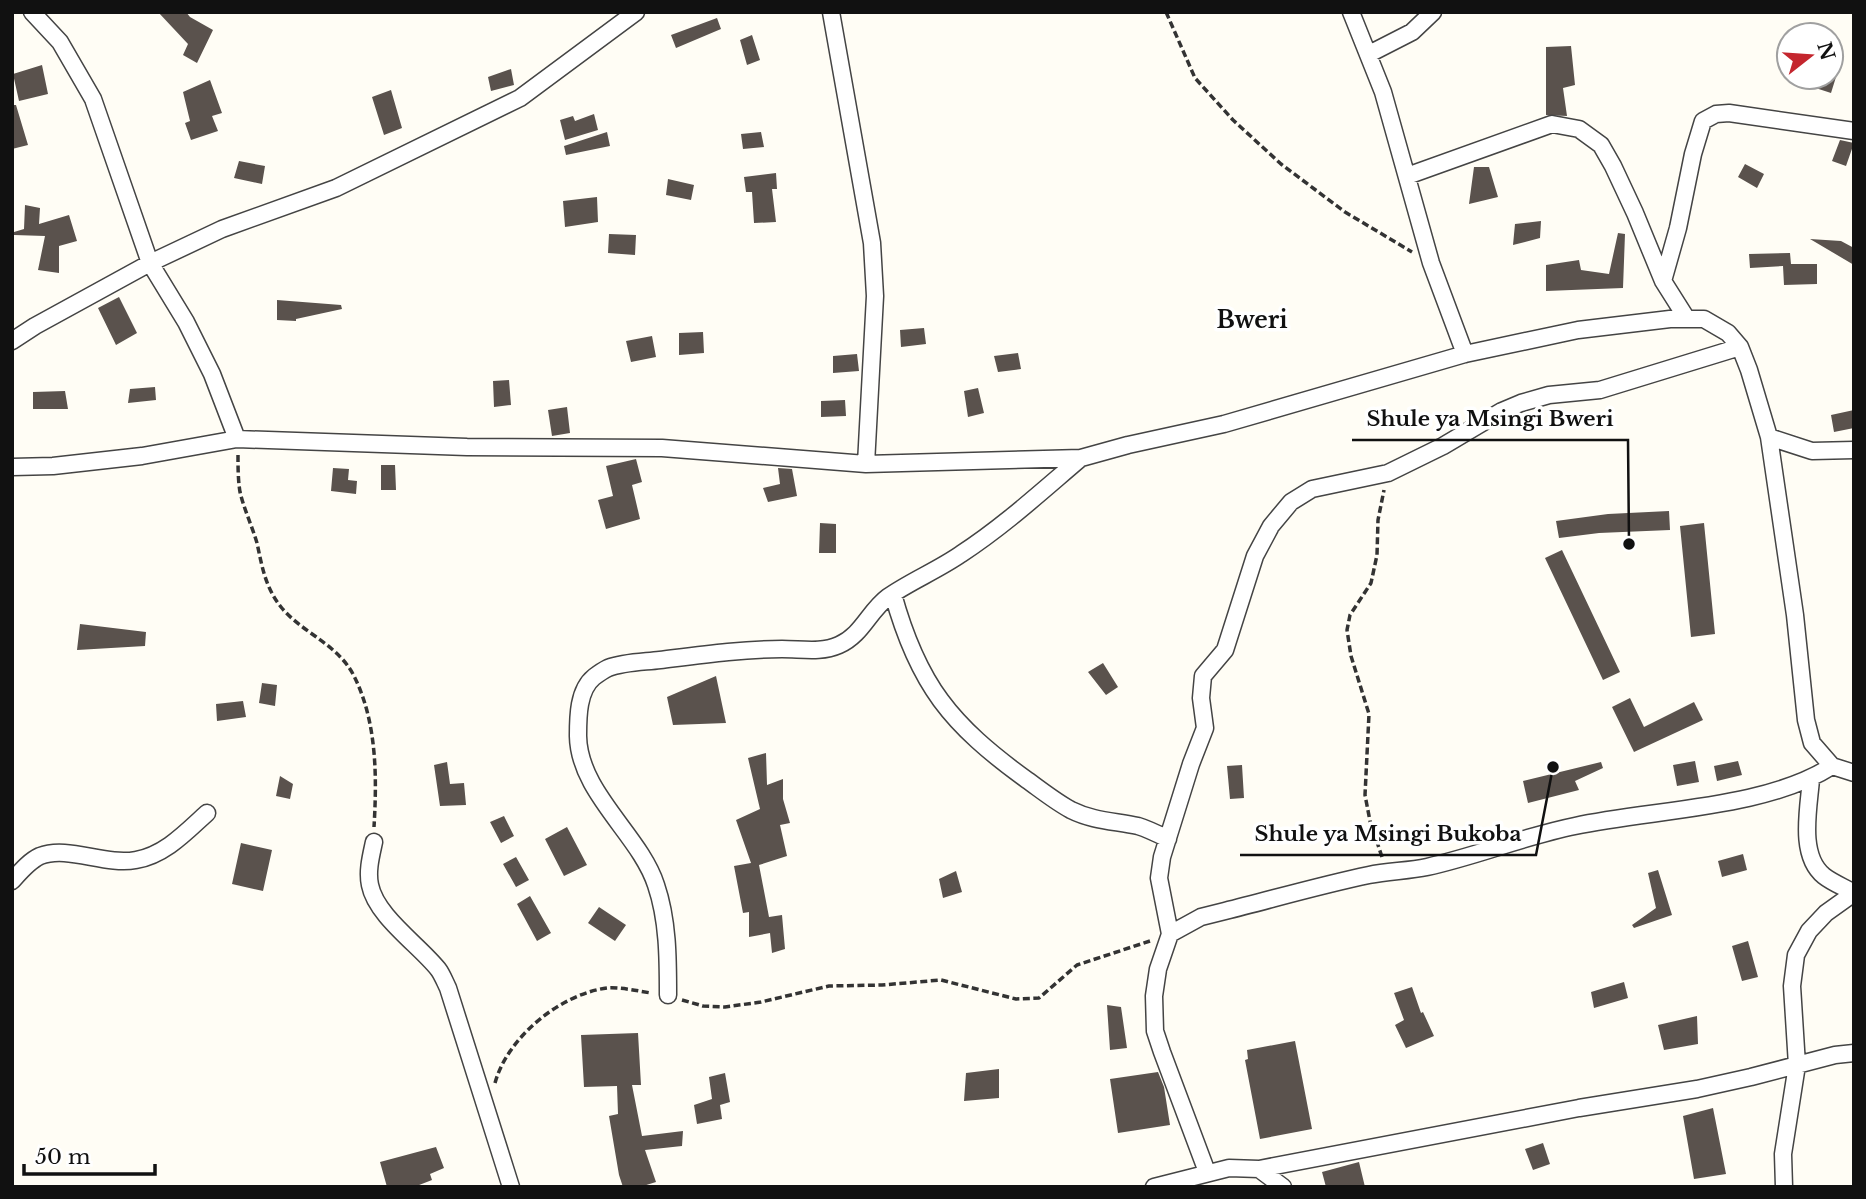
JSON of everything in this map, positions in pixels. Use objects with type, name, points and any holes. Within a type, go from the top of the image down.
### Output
[{"type":"street","points":[[32,12],[60,42],[93,99],[150,263],[186,322],[212,374],[237,439]]},
{"type":"street","points":[[12,341],[150,263],[222,229],[336,188],[520,99],[636,12]]},
{"type":"street","points":[[831,12],[873,256],[875,296],[866,464]]},
{"type":"street","points":[[1351,12],[1383,92],[1432,263],[1465,354]]},
{"type":"street","points":[[1369,54],[1412,32],[1433,12]]},
{"type":"street","points":[[1663,281],[1703,121],[1716,114],[1729,113],[1854,131]]},
{"type":"street","points":[[1407,176],[1552,124],[1579,129],[1601,145],[1613,166],[1663,281],[1687,319]]},
{"type":"street","points":[[12,467],[53,466],[142,456],[237,439],[467,447],[662,448],[866,464],[1082,458],[1224,424],[1465,354],[1578,330],[1687,319],[1704,320],[1728,333],[1740,348],[1769,437],[1795,615],[1806,720],[1812,743],[1832,766],[1854,773]]},
{"type":"street","points":[[1207,1172],[1156,1031],[1154,996],[1158,969],[1170,934],[1159,878],[1162,857],[1205,728],[1201,698],[1203,676],[1225,650],[1255,556],[1271,526],[1292,502],[1312,489],[1388,473],[1521,403],[1549,395],[1600,390],[1740,348]]},
{"type":"street","points":[[1769,437],[1812,451],[1854,450]]},
{"type":"street","points":[[668,995],[665,931],[656,884],[639,852],[611,816],[583,762],[578,738],[583,692],[593,677],[607,668],[629,664],[738,652],[826,650],[853,637],[885,599],[996,531],[1082,458]]},
{"type":"street","points":[[893,594],[908,645],[922,673],[942,704],[967,731],[1015,771],[1069,810],[1098,821],[1141,827],[1168,839]]},
{"type":"street","points":[[1170,934],[1201,917],[1387,872],[1425,868],[1521,838],[1618,817],[1712,805],[1788,787],[1811,779],[1832,766]]},
{"type":"street","points":[[1784,1187],[1783,1154],[1797,1065],[1792,986],[1796,955],[1809,930],[1826,913],[1854,893],[1822,875],[1811,857],[1808,831],[1811,779]]},
{"type":"street","points":[[12,881],[39,856],[53,853],[120,862],[156,854],[176,841],[207,813]]},
{"type":"street","points":[[374,842],[369,869],[370,887],[400,932],[439,970],[449,988],[511,1187]]},
{"type":"street","points":[[1154,1187],[1229,1168],[1259,1169],[1579,1108],[1697,1089],[1854,1053]]},
{"type":"street","points":[[1259,1169],[1283,1187]]},
{"type":"path","points":[[1166,12],[1195,78],[1233,120],[1281,164],[1345,212],[1432,263]]},
{"type":"path","points":[[237,439],[240,491],[256,541],[264,579],[281,607],[334,649],[353,674],[364,704],[373,746],[376,794],[374,842]]},
{"type":"path","points":[[1387,872],[1370,821],[1365,795],[1369,714],[1351,656],[1347,630],[1350,615],[1371,583],[1377,555],[1378,520],[1388,473]]},
{"type":"path","points":[[488,1109],[499,1066],[518,1039],[542,1017],[572,999],[607,988],[668,995],[703,1006],[724,1007],[761,1002],[829,986],[942,980],[1016,999],[1039,998],[1077,965],[1170,934]]},
{"type":"building","points":[[158,12],[186,12],[213,30],[197,63],[183,55],[188,44]]},
{"type":"building","points":[[717,18],[721,29],[676,48],[671,35]]},
{"type":"building","points":[[752,35],[760,60],[747,65],[740,40]]},
{"type":"building","points":[[1571,46],[1575,85],[1563,88],[1567,116],[1546,115],[1546,47]]},
{"type":"building","points":[[42,65],[48,94],[19,101],[13,74]]},
{"type":"building","points":[[511,69],[514,85],[491,91],[488,77]]},
{"type":"building","points":[[210,80],[222,113],[212,116],[218,131],[191,140],[185,123],[190,121],[183,92]]},
{"type":"building","points":[[391,90],[402,128],[384,135],[372,97]]},
{"type":"building","points":[[12,105],[16,105],[28,145],[12,149]]},
{"type":"building","points":[[594,114],[598,130],[565,140],[560,120],[573,116],[575,121]]},
{"type":"building","points":[[607,132],[610,146],[566,155],[564,146]]},
{"type":"building","points":[[761,132],[764,147],[743,149],[741,134]]},
{"type":"building","points":[[1840,140],[1854,143],[1846,166],[1832,161]]},
{"type":"building","points":[[239,161],[265,166],[262,184],[234,178]]},
{"type":"building","points":[[1745,164],[1764,174],[1757,188],[1738,177]]},
{"type":"building","points":[[1474,167],[1489,167],[1498,197],[1469,204]]},
{"type":"building","points":[[776,173],[777,189],[772,189],[776,222],[754,223],[752,192],[746,192],[744,177]]},
{"type":"building","points":[[668,179],[694,185],[691,200],[666,195]]},
{"type":"building","points":[[597,197],[598,222],[565,227],[563,201]]},
{"type":"building","points":[[25,205],[40,208],[39,224],[69,215],[77,241],[59,246],[59,273],[38,270],[45,236],[14,235],[14,232],[24,229]]},
{"type":"building","points":[[1541,221],[1540,238],[1513,245],[1515,224]]},
{"type":"building","points":[[1618,233],[1625,234],[1623,288],[1546,291],[1546,265],[1579,260],[1581,270],[1609,274]]},
{"type":"building","points":[[609,234],[636,235],[635,255],[608,253]]},
{"type":"building","points":[[1810,239],[1841,241],[1854,248],[1854,265]]},
{"type":"building","points":[[1790,253],[1791,264],[1817,264],[1817,284],[1784,285],[1783,266],[1750,268],[1749,254]]},
{"type":"building","points":[[119,297],[137,333],[116,345],[98,308]]},
{"type":"building","points":[[277,300],[341,305],[342,309],[296,321],[277,320]]},
{"type":"building","points":[[924,328],[926,344],[901,347],[900,330]]},
{"type":"building","points":[[703,332],[704,353],[679,355],[679,333]]},
{"type":"building","points":[[652,336],[656,357],[631,362],[626,341]]},
{"type":"building","points":[[1018,353],[1021,369],[998,372],[994,356]]},
{"type":"building","points":[[857,354],[859,371],[833,373],[833,356]]},
{"type":"building","points":[[509,380],[511,405],[494,407],[493,381]]},
{"type":"building","points":[[155,387],[156,400],[128,403],[130,389]]},
{"type":"building","points":[[978,388],[984,413],[968,417],[964,391]]},
{"type":"building","points":[[65,391],[68,409],[33,409],[33,392]]},
{"type":"building","points":[[845,400],[846,416],[821,417],[821,401]]},
{"type":"building","points":[[567,407],[570,433],[552,436],[548,410]]},
{"type":"building","points":[[1854,410],[1854,428],[1834,432],[1831,415]]},
{"type":"building","points":[[636,459],[642,482],[632,485],[640,519],[606,529],[598,500],[613,496],[606,466]]},
{"type":"building","points":[[381,465],[395,465],[396,490],[381,490]]},
{"type":"building","points":[[333,468],[349,469],[348,480],[357,481],[356,494],[331,491]]},
{"type":"building","points":[[778,468],[792,469],[797,496],[768,502],[763,488],[780,484]]},
{"type":"building","points":[[1669,511],[1670,530],[1599,533],[1559,538],[1556,521],[1608,514]]},
{"type":"building","points":[[820,523],[836,524],[836,553],[819,553]]},
{"type":"building","points":[[1704,523],[1715,634],[1691,637],[1680,526]]},
{"type":"building","points":[[1562,550],[1620,672],[1603,680],[1545,558]]},
{"type":"building","points":[[80,624],[146,632],[145,646],[77,650]]},
{"type":"building","points":[[1103,663],[1118,687],[1106,695],[1088,672]]},
{"type":"building","points":[[716,676],[726,723],[673,725],[667,697]]},
{"type":"building","points":[[262,683],[277,685],[275,706],[259,703]]},
{"type":"building","points":[[1630,698],[1644,727],[1694,702],[1703,720],[1634,752],[1612,707]]},
{"type":"building","points":[[243,701],[246,717],[217,721],[216,704]]},
{"type":"building","points":[[766,753],[767,785],[783,779],[783,799],[790,823],[780,825],[787,856],[759,865],[769,917],[782,915],[785,949],[772,953],[770,933],[749,937],[749,912],[743,913],[734,866],[751,863],[736,820],[760,809],[748,758]]},
{"type":"building","points":[[1695,761],[1699,782],[1677,786],[1673,765]]},
{"type":"building","points":[[1738,761],[1742,775],[1717,781],[1714,766]]},
{"type":"building","points":[[447,762],[450,784],[464,783],[466,805],[440,806],[434,765]]},
{"type":"building","points":[[1601,762],[1603,768],[1575,781],[1579,790],[1528,803],[1523,781]]},
{"type":"building","points":[[1242,765],[1244,798],[1230,799],[1227,766]]},
{"type":"building","points":[[280,776],[293,784],[290,799],[276,796]]},
{"type":"building","points":[[504,816],[514,836],[501,843],[490,822]]},
{"type":"building","points":[[567,827],[587,865],[564,876],[545,839]]},
{"type":"building","points":[[241,843],[272,850],[263,891],[232,884]]},
{"type":"building","points":[[1743,854],[1747,870],[1722,877],[1718,861]]},
{"type":"building","points":[[516,857],[529,880],[516,887],[503,864]]},
{"type":"building","points":[[1658,870],[1672,915],[1634,928],[1632,925],[1656,908],[1648,873]]},
{"type":"building","points":[[956,871],[962,892],[943,898],[939,879]]},
{"type":"building","points":[[530,896],[551,933],[537,941],[517,904]]},
{"type":"building","points":[[599,907],[626,925],[615,941],[588,923]]},
{"type":"building","points":[[1748,941],[1758,977],[1742,981],[1732,946]]},
{"type":"building","points":[[1624,982],[1628,998],[1594,1008],[1591,992]]},
{"type":"building","points":[[1412,987],[1421,1013],[1423,1012],[1434,1036],[1406,1048],[1395,1025],[1404,1020],[1394,993]]},
{"type":"building","points":[[1107,1005],[1121,1007],[1127,1048],[1110,1050]]},
{"type":"building","points":[[1697,1016],[1698,1044],[1664,1050],[1658,1025]]},
{"type":"building","points":[[638,1033],[641,1085],[632,1085],[642,1136],[683,1131],[682,1146],[645,1150],[656,1182],[640,1187],[623,1187],[609,1116],[618,1114],[617,1086],[584,1087],[581,1035]]},
{"type":"building","points":[[1295,1041],[1312,1129],[1260,1139],[1245,1060],[1248,1059],[1247,1050]]},
{"type":"building","points":[[999,1069],[999,1098],[964,1101],[966,1073]]},
{"type":"building","points":[[1158,1072],[1164,1087],[1170,1125],[1118,1133],[1110,1079]]},
{"type":"building","points":[[725,1073],[730,1102],[720,1105],[722,1119],[697,1124],[694,1105],[712,1099],[709,1077]]},
{"type":"building","points":[[1713,1108],[1726,1174],[1694,1179],[1683,1116]]},
{"type":"building","points":[[1543,1143],[1550,1164],[1533,1170],[1525,1149]]},
{"type":"building","points":[[436,1147],[444,1168],[430,1174],[432,1180],[414,1187],[387,1187],[380,1162]]},
{"type":"building","points":[[1359,1162],[1365,1187],[1326,1187],[1322,1172]]},
{"type":"place","name":"Shule ya Msingi Bweri","points":[[1629,544]]},
{"type":"place","name":"Shule ya Msingi Bukoba","points":[[1553,767]]},
{"type":"district","name":"Bweri","points":[[1252,320]]}]
